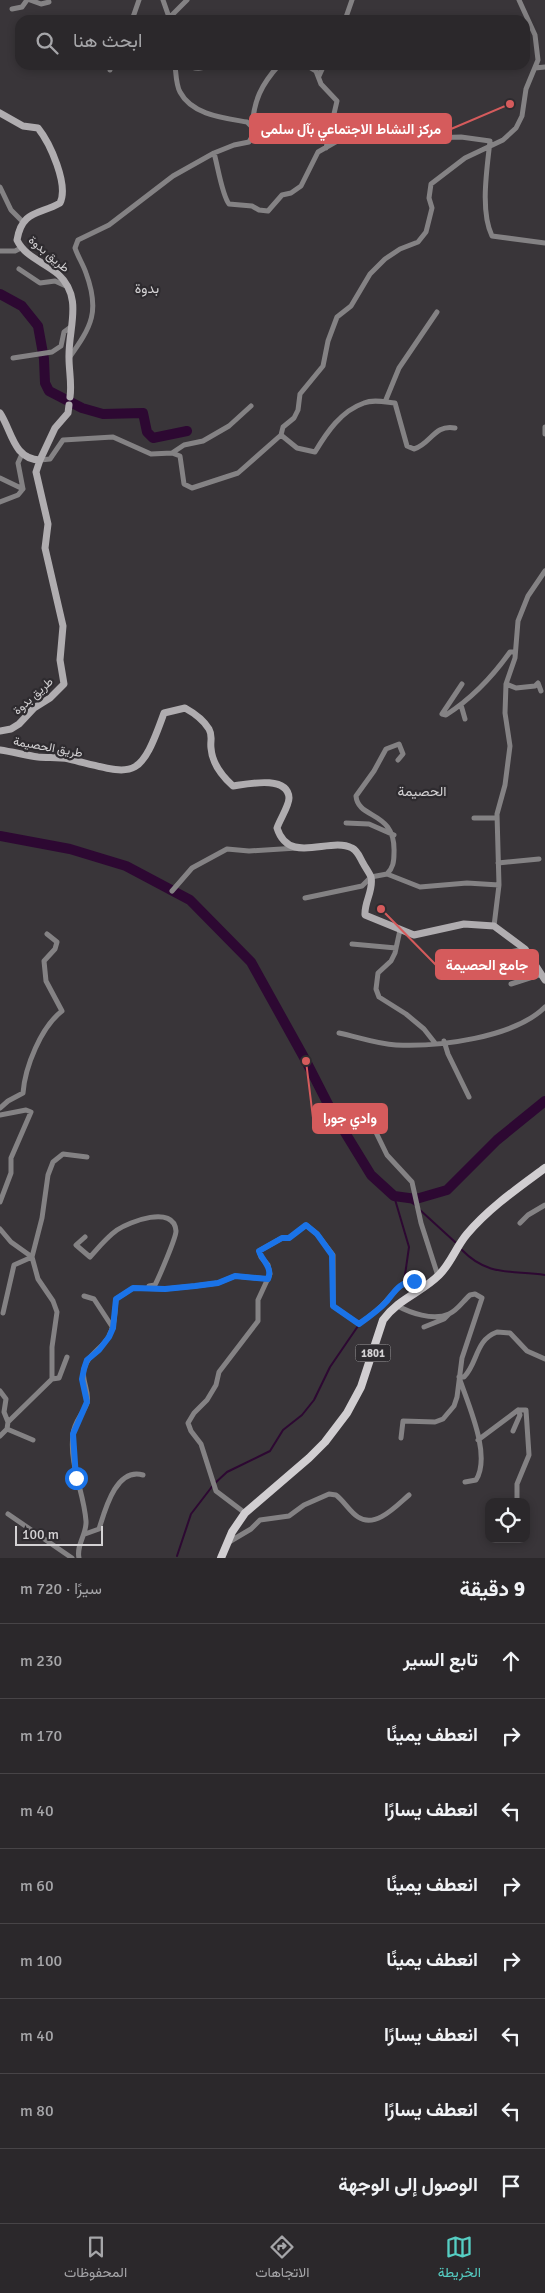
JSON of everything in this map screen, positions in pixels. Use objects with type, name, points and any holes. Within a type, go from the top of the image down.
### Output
[{"type":"main road","name":"1801","points":[[221,1558],[226,1544],[245,1513],[309,1458],[325,1442],[347,1413],[361,1387],[383,1320],[396,1304],[426,1286],[438,1276],[447,1266],[465,1236],[483,1216],[545,1168]]},
{"type":"street","points":[[12,9],[22,7],[28,0],[41,4],[49,2]]},
{"type":"street","points":[[134,15],[139,0]]},
{"type":"street","points":[[163,0],[169,15]]},
{"type":"street","points":[[174,15],[187,0]]},
{"type":"street","points":[[347,15],[352,0]]},
{"type":"street","points":[[519,0],[526,15]]},
{"type":"street","points":[[0,413],[12,441],[22,454],[31,460],[50,459],[63,440],[113,437],[151,454],[172,453],[180,456],[184,484],[192,488],[238,473],[281,436],[283,427],[294,418],[298,410],[300,394],[322,366],[328,341],[337,317],[351,306],[370,274],[385,259],[400,249],[418,242],[426,232],[432,208],[429,198],[431,184],[465,158],[503,140],[516,128],[522,116],[526,89],[538,60],[535,35],[530,24]]},
{"type":"street","points":[[535,68],[545,67]]},
{"type":"street","points":[[176,70],[179,91],[188,104],[200,111],[247,122],[252,127]]},
{"type":"street","points":[[69,358],[90,327],[95,305],[90,286],[75,248],[78,240],[109,225],[173,176],[214,153],[248,142],[252,135],[254,107],[265,80],[274,70]]},
{"type":"street","points":[[314,70],[321,84],[337,101],[326,148]]},
{"type":"street","points":[[318,76],[321,70]]},
{"type":"street","name":"طريق بدوة","points":[[0,113],[22,126],[38,128],[44,136],[62,178],[64,196],[60,203],[31,214],[22,221],[17,240],[21,248],[57,273],[68,287],[73,300],[68,413],[55,428],[36,472],[48,524],[45,548],[63,626],[60,660],[64,684],[50,698],[34,708],[19,724],[11,729],[0,731]]},
{"type":"street","points":[[214,153],[223,181],[223,196],[229,204],[252,206],[259,210],[268,211],[282,194],[291,194],[301,186],[313,158],[318,152],[353,132],[367,130],[399,131],[430,138],[461,136],[481,138],[490,141],[485,209],[486,224],[492,236],[545,243]]},
{"type":"street","points":[[0,187],[11,210],[22,221]]},
{"type":"street","points":[[0,251],[15,251],[21,248]]},
{"type":"street","points":[[19,269],[40,283],[55,281],[68,287]]},
{"type":"street","points":[[385,402],[399,368],[437,312]]},
{"type":"street","points":[[13,358],[52,352],[61,346],[64,332],[72,326]]},
{"type":"street","points":[[281,436],[297,448],[315,452],[340,417],[364,402],[395,403],[407,446],[414,450],[425,446],[432,435],[441,428],[454,428]]},
{"type":"street","points":[[172,453],[184,445],[203,441],[229,426],[251,406]]},
{"type":"street","points":[[545,427],[545,434]]},
{"type":"street","points":[[0,502],[18,495],[23,488],[18,463],[22,454]]},
{"type":"street","points":[[0,478],[23,488]]},
{"type":"street","points":[[494,926],[499,885],[497,818],[505,785],[510,746],[505,713],[506,684],[515,652],[518,621],[528,596],[545,571]]},
{"type":"street","points":[[462,684],[442,714],[446,715],[461,705],[500,666],[510,652],[515,652]]},
{"type":"street","points":[[506,684],[516,688],[535,686],[538,683],[541,691]]},
{"type":"street","points":[[461,705],[465,719]]},
{"type":"street","name":"طريق الحصيمة","points":[[0,750],[68,759],[95,767],[126,771],[137,766],[146,758],[164,713],[185,708],[198,716],[208,727],[212,741],[211,750],[216,764],[223,777],[233,786],[270,782],[288,791],[289,800],[277,828],[280,837],[297,848]]},
{"type":"street","points":[[387,874],[393,865],[394,836],[390,827],[356,802],[356,796],[374,771],[382,755],[392,745],[399,744],[401,748],[403,754],[398,760]]},
{"type":"street","points":[[474,818],[497,818]]},
{"type":"street","points":[[346,822],[369,824],[394,836]]},
{"type":"street","points":[[172,891],[192,868],[227,848],[249,851],[339,845],[351,847],[357,851],[371,877],[371,888],[364,908],[365,915],[414,935],[464,924],[494,926],[526,950],[543,977],[511,984]]},
{"type":"street","points":[[498,863],[539,859]]},
{"type":"street","points":[[305,898],[362,886],[371,877],[387,874],[420,887],[460,883],[499,885]]},
{"type":"street","points":[[400,930],[391,961],[378,973],[376,989],[380,997],[424,1028],[436,1043]]},
{"type":"street","points":[[0,1108],[23,1093],[24,1081],[41,1036],[54,1017],[62,1011],[46,982],[44,961],[55,949],[57,942],[47,934]]},
{"type":"street","points":[[352,944],[396,948]]},
{"type":"street","points":[[464,961],[526,950]]},
{"type":"street","points":[[339,1033],[396,1045],[444,1042],[496,1033],[525,1022],[545,1007]]},
{"type":"street","points":[[444,1042],[469,1097]]},
{"type":"street","points":[[0,1116],[26,1110],[31,1112],[11,1158],[10,1173],[0,1202]]},
{"type":"street","points":[[369,1118],[387,1155],[412,1182],[421,1223],[438,1276]]},
{"type":"street","points":[[52,1379],[52,1347],[57,1312],[53,1301],[38,1279],[32,1257],[42,1218],[48,1175],[54,1162],[63,1154],[87,1158]]},
{"type":"street","points":[[520,1223],[528,1215],[545,1204]]},
{"type":"street","points":[[80,1558],[80,1543],[85,1534],[86,1521],[74,1465],[73,1434],[87,1402],[82,1379],[87,1360],[99,1350],[113,1328],[116,1299],[133,1288],[155,1285],[173,1243],[176,1231],[172,1222],[163,1217],[150,1216],[118,1230],[90,1257],[76,1245],[85,1237]]},
{"type":"street","points":[[245,1513],[216,1491],[201,1444],[191,1432],[188,1423],[216,1386],[219,1372],[258,1321],[258,1300],[270,1274],[268,1265],[261,1257],[259,1251],[282,1238],[289,1238],[306,1225],[317,1234],[332,1255],[333,1306],[359,1324],[388,1300],[395,1288],[404,1283],[414,1281],[426,1286]]},
{"type":"street","points":[[0,1229],[10,1242],[32,1257]]},
{"type":"street","points":[[4,1313],[14,1265],[32,1257]]},
{"type":"street","points":[[147,1287],[165,1289],[195,1286],[218,1283],[235,1276],[268,1279]]},
{"type":"street","points":[[401,1438],[403,1421],[435,1422],[443,1420],[454,1406],[462,1358],[482,1298],[475,1294],[470,1296],[444,1319],[424,1327]]},
{"type":"street","points":[[84,1296],[94,1299],[113,1328]]},
{"type":"street","points":[[396,1304],[417,1314],[449,1314]]},
{"type":"street","points":[[459,1376],[464,1377],[469,1372],[482,1342],[497,1332],[510,1333],[527,1351],[545,1359]]},
{"type":"street","points":[[8,1422],[52,1379],[59,1378],[68,1357]]},
{"type":"street","points":[[459,1376],[473,1414],[480,1450],[479,1474],[476,1480],[465,1482]]},
{"type":"street","points":[[0,1391],[6,1400],[4,1412],[8,1422],[7,1429],[0,1436]]},
{"type":"street","points":[[478,1440],[518,1410],[526,1410],[529,1455],[517,1484],[517,1498]]},
{"type":"street","points":[[513,1431],[520,1415],[518,1410]]},
{"type":"street","points":[[7,1429],[33,1440]]},
{"type":"street","points":[[85,1534],[99,1530],[112,1494],[128,1474],[136,1473],[143,1475]]},
{"type":"street","points":[[226,1544],[251,1529],[260,1520],[289,1516],[304,1505],[329,1494],[336,1494],[359,1518],[368,1520],[379,1518],[409,1495]]},
{"type":"street","points":[[8,1514],[72,1558]]},
{"type":"waterway","points":[[0,294],[22,306],[38,326],[44,359],[45,383],[49,391],[82,408],[103,414],[143,413],[147,432],[153,438],[187,431]]},
{"type":"waterway","points":[[0,836],[70,849],[126,866],[190,900],[251,962],[330,1108],[371,1175],[394,1196],[416,1199],[447,1190],[497,1140],[545,1101]]},
{"type":"waterway","points":[[394,1196],[409,1247],[404,1282]]},
{"type":"waterway","points":[[406,1198],[415,1205]]},
{"type":"waterway","points":[[420,1210],[455,1242]]},
{"type":"waterway","points":[[462,1250],[481,1265],[501,1271],[545,1275]]},
{"type":"waterway","points":[[177,1556],[191,1514],[214,1484],[227,1472],[270,1451],[283,1430],[302,1415],[314,1400],[330,1367],[358,1326]]},
{"type":"place","name":"مركز النشاط الاجتماعي بآل سلمى","points":[[510,104]]},
{"type":"place","name":"جامع الحصيمة","points":[[381,909]]},
{"type":"place","name":"وادي جورا","points":[[306,1061]]},
{"type":"district","name":"بدوة","points":[[147,288]]},
{"type":"district","name":"الحصيمة","points":[[422,791]]},
{"type":"route","points":[[76,1478],[73,1434],[87,1402],[82,1379],[84,1369],[87,1360],[99,1350],[109,1337],[113,1328],[116,1299],[124,1292],[133,1288],[165,1289],[218,1283],[235,1276],[268,1279],[270,1274],[268,1265],[261,1257],[259,1251],[282,1238],[289,1238],[306,1225],[317,1234],[332,1255],[333,1306],[359,1324],[388,1300],[395,1288],[404,1283],[414,1281]]}]
